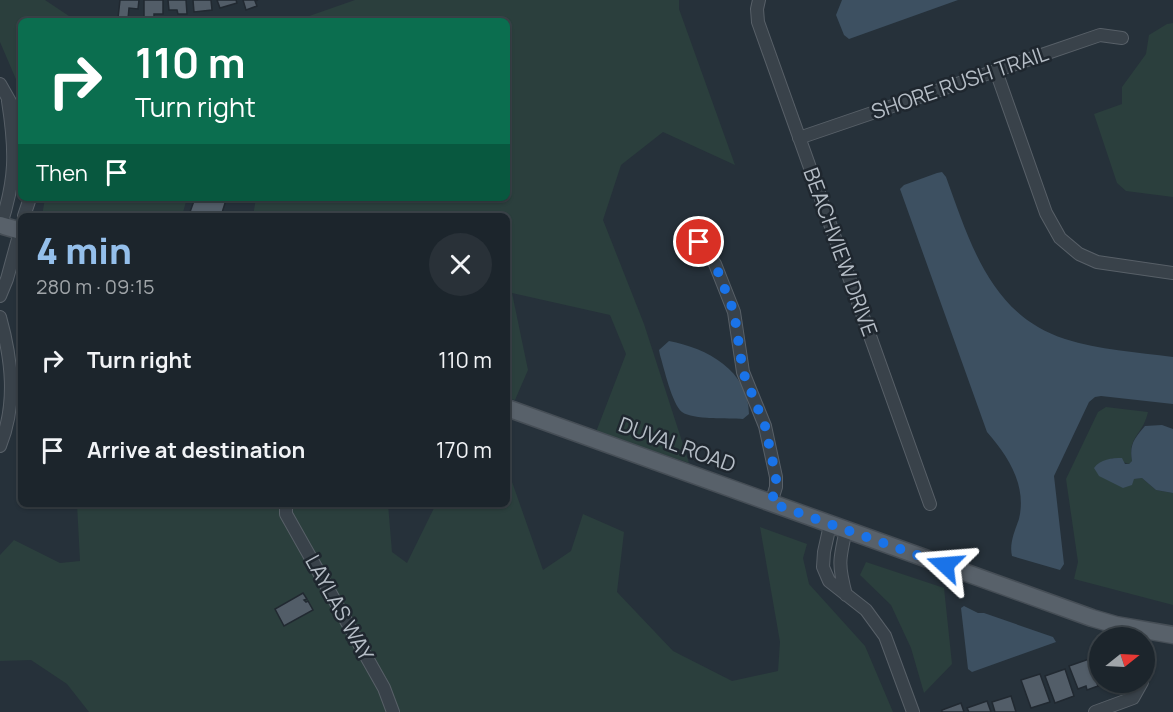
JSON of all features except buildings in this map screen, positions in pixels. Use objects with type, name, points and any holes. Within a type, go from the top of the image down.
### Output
[{"type":"main road","points":[[0,226],[18,227]]},
{"type":"main road","name":"DUVAL ROAD","points":[[510,409],[1092,618],[1116,625],[1173,635]]},
{"type":"street","name":"BEACHVIEW DRIVE","points":[[759,0],[758,22],[930,504]]},
{"type":"street","name":"SHORE RUSH TRAIL","points":[[799,138],[1100,35],[1122,38]]},
{"type":"street","points":[[996,71],[1046,213],[1060,238],[1079,255],[1097,262],[1173,273]]},
{"type":"street","points":[[0,84],[18,116]]},
{"type":"street","points":[[0,226],[12,187],[15,162],[8,101]]},
{"type":"street","points":[[0,139],[14,139]]},
{"type":"street","points":[[0,296],[18,241]]},
{"type":"street","points":[[699,242],[715,264],[734,312],[743,372],[765,426],[776,477],[776,487],[766,501]]},
{"type":"street","points":[[0,317],[7,344],[11,391],[6,428],[0,446]]},
{"type":"street","name":"LAYLAS WAY","points":[[286,507],[286,514],[384,688],[393,712]]},
{"type":"street","points":[[838,527],[824,552],[824,567],[829,581],[866,610],[885,636],[913,712]]},
{"type":"street","points":[[1095,712],[1133,698],[1136,693]]},
{"type":"green space","points":[[0,0],[45,0],[74,18],[18,18],[18,84],[0,42]]},
{"type":"green space","points":[[355,0],[679,0],[679,9],[735,165],[663,132],[621,165],[603,220],[644,324],[689,463],[596,432],[626,354],[610,315],[512,293],[528,370],[515,400],[510,399],[510,213],[254,213],[256,201],[510,201],[510,18],[304,18]]},
{"type":"green space","points":[[1173,23],[1173,197],[1126,191],[1117,183],[1094,114],[1122,104],[1122,87],[1146,54],[1149,35]]},
{"type":"green space","points":[[44,201],[186,201],[183,213],[42,213]]},
{"type":"green space","points":[[1106,407],[1148,412],[1132,446],[1132,461],[1129,464],[1111,458],[1134,479],[1142,478],[1156,490],[1173,493],[1173,605],[1074,579],[1078,562],[1066,479],[1098,412]]},
{"type":"green space","points":[[510,473],[543,570],[571,551],[583,514],[624,532],[617,592],[673,651],[732,681],[778,671],[780,642],[760,527],[807,544],[803,558],[809,584],[865,646],[893,712],[89,712],[67,684],[31,660],[0,661],[0,555],[14,540],[60,563],[80,561],[77,507],[388,507],[392,552],[407,563],[435,507],[510,507]]},
{"type":"green space","points":[[866,562],[944,588],[952,664],[924,693],[911,648],[891,605],[860,575]]},
{"type":"water","points":[[842,0],[958,0],[849,39],[844,35],[836,15]]},
{"type":"water","points":[[942,172],[946,177],[974,250],[986,273],[1018,313],[1039,328],[1078,343],[1173,357],[1173,404],[1101,396],[1089,402],[1054,476],[1064,564],[1060,570],[1012,556],[1012,542],[1021,506],[1018,483],[1002,451],[987,432],[900,189],[904,185]]},
{"type":"water","points":[[669,341],[698,349],[723,364],[734,374],[742,385],[749,414],[743,419],[702,417],[682,412],[672,394],[659,350]]},
{"type":"water","points":[[1162,425],[1173,429],[1173,493],[1156,490],[1142,478],[1134,479],[1132,485],[1123,488],[1099,476],[1094,468],[1106,460],[1122,458],[1125,464],[1132,461],[1131,450],[1138,434],[1145,426]]},
{"type":"water","points":[[964,606],[978,613],[984,613],[1053,637],[1056,642],[972,672],[968,669],[961,608]]},
{"type":"route","points":[[699,242],[715,264],[734,312],[743,372],[765,426],[776,477],[776,487],[771,503],[945,565]]}]
